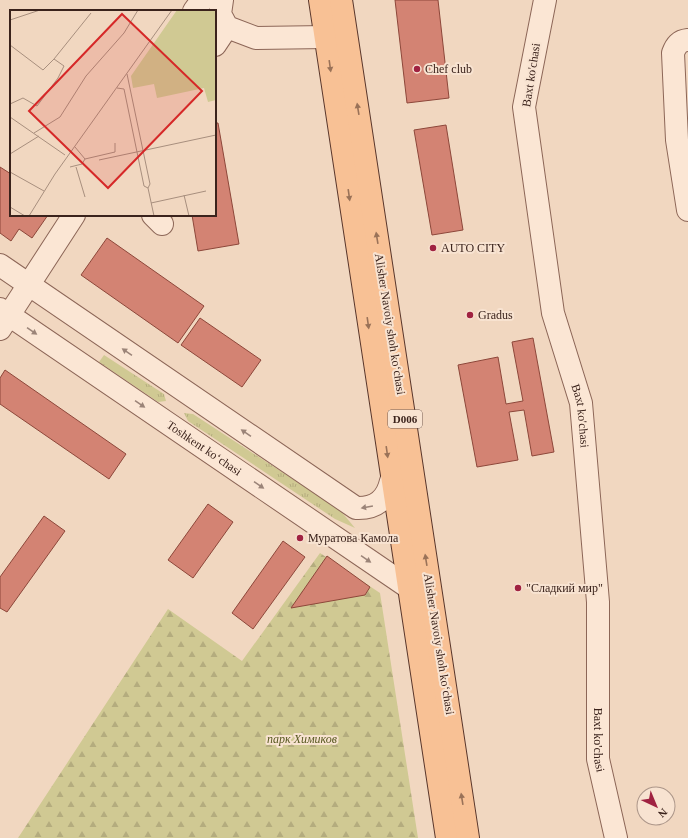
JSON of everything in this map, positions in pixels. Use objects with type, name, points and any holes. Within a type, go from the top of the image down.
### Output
[{"type":"main road","name":"Alisher Navoiy shoh koʻchasi","points":[[320,0],[447,838]]},
{"type":"main road","name":"Alisher Navoiy shoh koʻchasi","points":[[341,0],[468,838]]},
{"type":"street","points":[[195,10],[202,0]]},
{"type":"street","points":[[222,0],[220,14],[227,27],[256,38],[326,37]]},
{"type":"street","name":"Baxt ko'chasi","points":[[545,0],[524,107],[553,313],[581,403],[598,602],[598,759],[616,838]]},
{"type":"street","points":[[216,44],[227,27]]},
{"type":"street","points":[[688,40],[681,41],[675,46],[673,53],[677,140],[688,210]]},
{"type":"street","points":[[3,318],[29,285],[73,216]]},
{"type":"street","points":[[0,265],[356,508],[369,507],[380,502],[387,493],[392,481]]},
{"type":"street","name":"Toshkent ko‘chasi","points":[[3,318],[408,587]]},
{"type":"green space","points":[[104,355],[164,394],[166,401],[158,402],[99,362]]},
{"type":"green space","points":[[184,413],[193,414],[340,510],[355,528],[335,519],[188,421]]},
{"type":"green space","name":"парк Химиков","points":[[320,553],[380,593],[418,838],[18,838],[168,609],[242,661]]},
{"type":"building","points":[[395,0],[438,0],[449,98],[407,103]]},
{"type":"building","points":[[216,123],[218,123],[239,244],[198,251],[192,216],[216,216]]},
{"type":"building","points":[[446,125],[463,230],[432,235],[414,130]]},
{"type":"building","points":[[0,167],[10,173],[10,216],[47,216],[32,238],[19,229],[11,241],[0,233]]},
{"type":"building","points":[[107,238],[204,306],[178,343],[81,275]]},
{"type":"building","points":[[200,318],[261,360],[242,387],[181,345]]},
{"type":"building","points":[[533,338],[554,452],[532,456],[524,410],[509,412],[518,460],[477,467],[458,365],[498,357],[506,404],[523,401],[512,342]]},
{"type":"building","points":[[5,370],[126,454],[109,479],[0,404],[0,378]]},
{"type":"building","points":[[208,504],[233,522],[193,578],[168,560]]},
{"type":"building","points":[[44,516],[65,531],[7,612],[0,608],[0,577]]},
{"type":"building","points":[[283,541],[305,557],[253,629],[232,613]]},
{"type":"building","points":[[327,556],[370,587],[365,595],[291,608]]},
{"type":"place","name":"Chef club","points":[[417,69]]},
{"type":"place","name":"AUTO CITY","points":[[433,248]]},
{"type":"place","name":"Gradus","points":[[470,315]]},
{"type":"place","name":"Муратова Камола","points":[[300,538]]},
{"type":"place","name":"\"Сладкий мир\"","points":[[518,588]]}]
